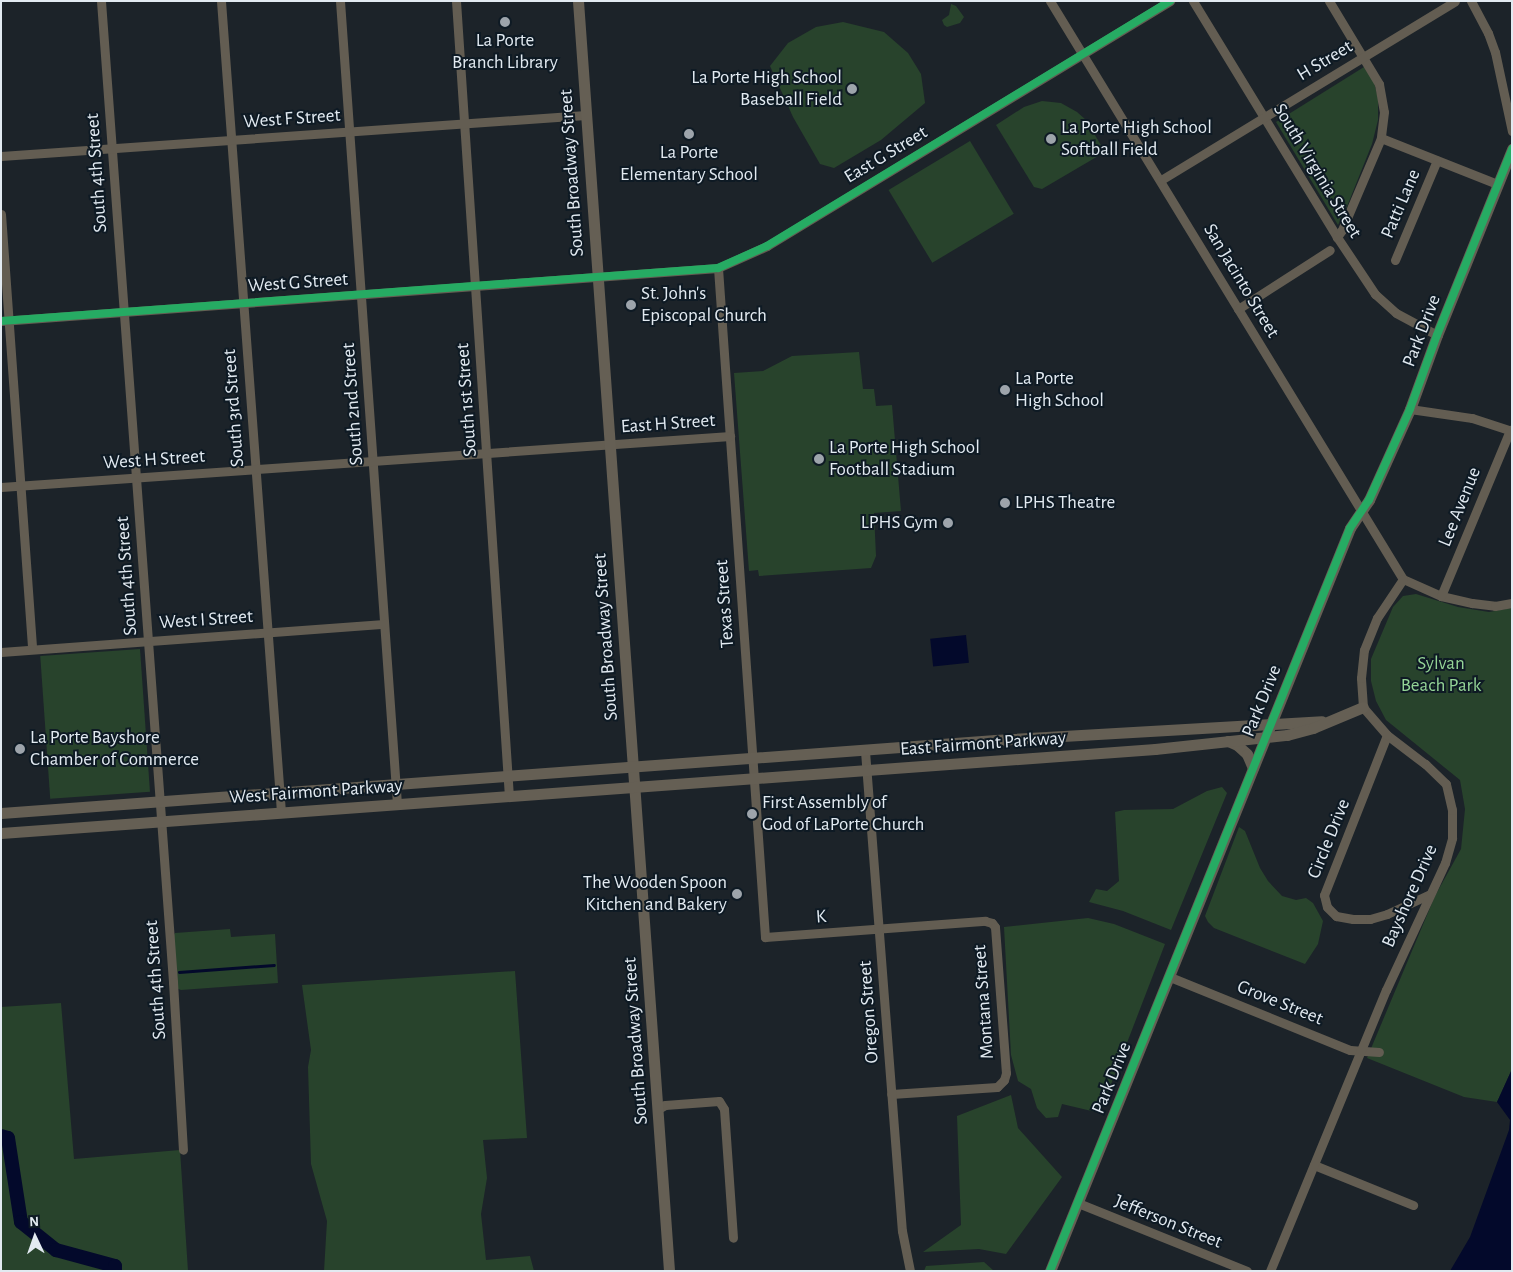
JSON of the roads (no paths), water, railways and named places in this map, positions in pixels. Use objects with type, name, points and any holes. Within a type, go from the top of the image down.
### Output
[{"type":"street","name":"South 4th Street","points":[[101,1],[137,478],[183,1150]]},
{"type":"street","name":"South 3rd Street","points":[[221,1],[281,812]]},
{"type":"street","name":"South 2nd Street","points":[[340,1],[397,804]]},
{"type":"street","name":"South 1st Street","points":[[456,1],[509,796]]},
{"type":"street","name":"South Broadway Street","points":[[578,1],[608,444],[669,1271]]},
{"type":"street","name":"San Jacinto Street","points":[[1050,1],[1403,579]]},
{"type":"street","name":"East G Street","points":[[598,278],[718,268],[767,246],[1170,1]]},
{"type":"street","name":"South Virginia Street","points":[[1193,1],[1337,237],[1376,294],[1396,313],[1437,334]]},
{"type":"street","points":[[1329,1],[1364,57],[1382,93],[1384,112],[1381,138],[1342,230],[1337,237]]},
{"type":"street","name":"H Street","points":[[1161,180],[1455,1]]},
{"type":"street","points":[[1471,1],[1495,52],[1512,130]]},
{"type":"street","name":"West F Street","points":[[1,156],[586,115]]},
{"type":"street","points":[[1381,138],[1498,184]]},
{"type":"street","name":"Park Drive","points":[[1050,1271],[1352,524],[1362,511],[1410,409],[1437,334],[1512,149]]},
{"type":"street","name":"Patti Lane","points":[[1395,260],[1437,160]]},
{"type":"street","points":[[1,214],[5,320],[32,649]]},
{"type":"street","points":[[1238,309],[1330,250]]},
{"type":"street","name":"Texas Street","points":[[718,268],[765,937]]},
{"type":"street","name":"West G Street","points":[[5,320],[598,278]]},
{"type":"street","points":[[1410,409],[1472,418],[1511,431]]},
{"type":"street","name":"Lee Avenue","points":[[1441,596],[1511,431]]},
{"type":"street","name":"East H Street","points":[[608,444],[730,436]]},
{"type":"street","name":"West H Street","points":[[1,488],[608,444]]},
{"type":"street","points":[[1364,707],[1361,678],[1364,650],[1377,618],[1403,579],[1441,596],[1472,603],[1495,606],[1512,603]]},
{"type":"street","name":"West I Street","points":[[1,652],[384,624]]},
{"type":"street","points":[[1280,700],[1285,713],[1299,722]]},
{"type":"street","name":"East Fairmont Parkway","points":[[633,786],[1155,749],[1264,738],[1314,728],[1364,707]]},
{"type":"street","name":"Bayshore Drive","points":[[1270,1271],[1362,1049],[1445,863],[1452,838],[1450,800],[1446,784],[1438,775],[1387,735],[1364,707]]},
{"type":"street","name":"East Fairmont Parkway","points":[[632,766],[995,740],[1271,722],[1332,720]]},
{"type":"street","name":"Circle Drive","points":[[1387,735],[1324,895],[1327,907],[1336,916],[1353,920],[1370,919],[1386,914],[1430,894]]},
{"type":"street","points":[[995,740],[995,760]]},
{"type":"street","points":[[1227,741],[1247,754],[1253,768]]},
{"type":"street","name":"Oregon Street","points":[[865,750],[902,1231],[910,1271]]},
{"type":"street","name":"West Fairmont Parkway","points":[[1,813],[632,766]]},
{"type":"street","points":[[566,771],[568,791]]},
{"type":"street","name":"West Fairmont Parkway","points":[[1,833],[633,786]]},
{"type":"street","points":[[44,810],[46,829]]},
{"type":"street","name":"K","points":[[765,937],[985,921],[992,923]]},
{"type":"street","name":"Montana Street","points":[[891,1094],[996,1087],[1004,1080],[1006,1073],[995,928],[992,923]]},
{"type":"street","name":"Grove Street","points":[[1170,977],[1350,1050],[1362,1049],[1379,1052]]},
{"type":"street","points":[[658,1109],[666,1105],[719,1101],[724,1109],[733,1238]]},
{"type":"street","points":[[1314,1165],[1412,1205]]},
{"type":"street","name":"Jefferson Street","points":[[1078,1203],[1247,1271]]},
{"type":"water","points":[[966,635],[969,663],[933,667],[930,639]]},
{"type":"water","points":[[1512,1069],[1512,1271],[1450,1271],[1470,1237],[1509,1130],[1510,1120],[1497,1102]]},
{"type":"waterway","points":[[179,972],[274,965]]},
{"type":"waterway","points":[[1,1136],[8,1138],[21,1222],[56,1250],[115,1266],[115,1271]]},
{"type":"place","name":"La Porte Branch Library","points":[[505,22]]},
{"type":"place","name":"La Porte High School Baseball Field","points":[[852,89]]},
{"type":"place","name":"La Porte Elementary School","points":[[689,134]]},
{"type":"place","name":"La Porte High School Softball Field","points":[[1051,139]]},
{"type":"place","name":"St. John's Episcopal Church","points":[[631,305]]},
{"type":"place","name":"La Porte High School","points":[[1005,390]]},
{"type":"place","name":"La Porte High School Football Stadium","points":[[819,459]]},
{"type":"place","name":"LPHS Theatre","points":[[1005,503]]},
{"type":"place","name":"LPHS Gym","points":[[948,523]]},
{"type":"place","name":"La Porte Bayshore Chamber of Commerce","points":[[20,749]]},
{"type":"place","name":"First Assembly of God of LaPorte Church","points":[[752,814]]},
{"type":"place","name":"The Wooden Spoon Kitchen and Bakery","points":[[737,894]]},
{"type":"park label","name":"Sylvan Beach Park","points":[[1441,675]]}]
